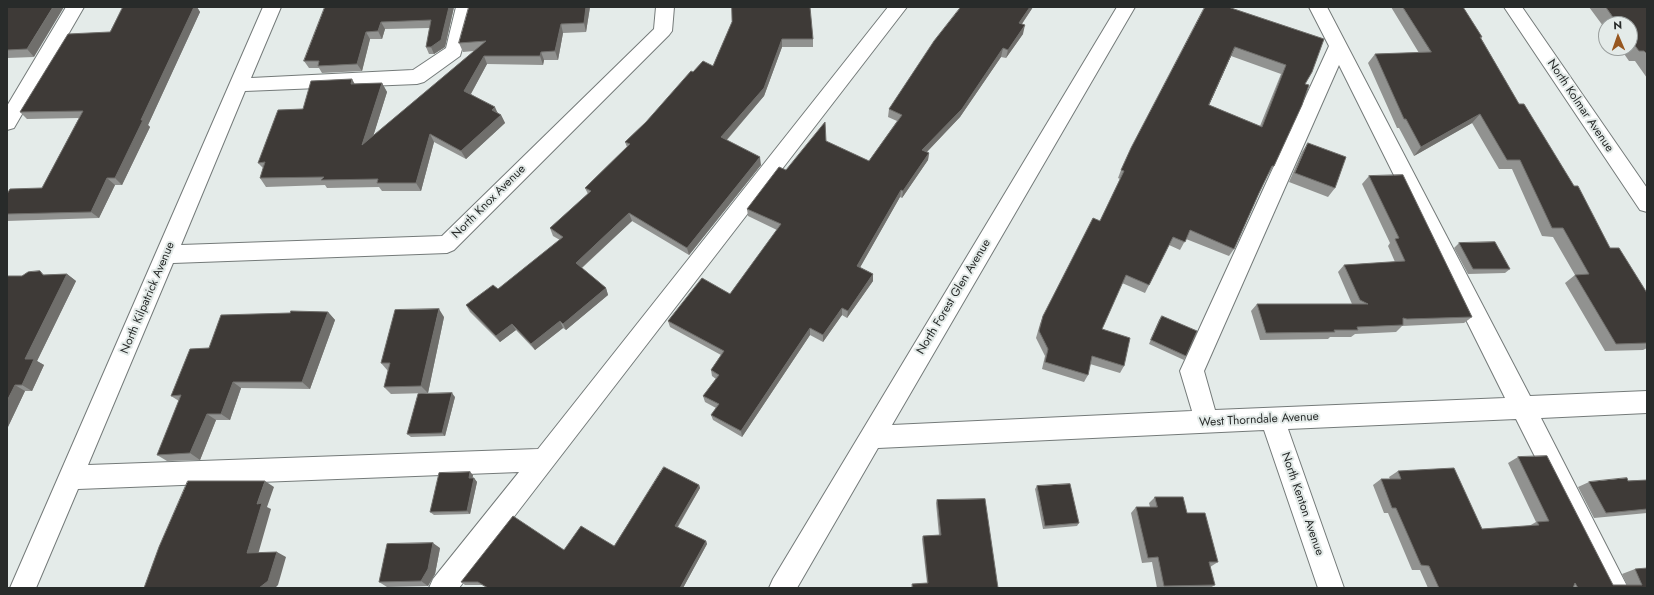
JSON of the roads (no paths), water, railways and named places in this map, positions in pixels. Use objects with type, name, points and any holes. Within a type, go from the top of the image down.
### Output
[{"type":"street","points":[[7,123],[75,7]]},
{"type":"street","name":"North Kilpatrick Avenue","points":[[23,588],[272,7]]},
{"type":"street","points":[[238,85],[418,77],[454,51],[465,7]]},
{"type":"street","name":"North Knox Avenue","points":[[166,254],[447,244],[663,31],[665,7]]},
{"type":"street","points":[[442,588],[544,460],[898,7]]},
{"type":"street","name":"North Forest Glen Avenue","points":[[782,588],[1126,7]]},
{"type":"street","points":[[1318,7],[1615,588]]},
{"type":"street","name":"North Kolmar Avenue","points":[[1513,7],[1647,204]]},
{"type":"street","points":[[1207,422],[1192,371],[1338,46]]},
{"type":"street","name":"West Thorndale Avenue","points":[[871,437],[1647,402]]},
{"type":"street","name":"North Kenton Avenue","points":[[1272,420],[1332,588]]},
{"type":"street","points":[[70,477],[544,460]]}]
